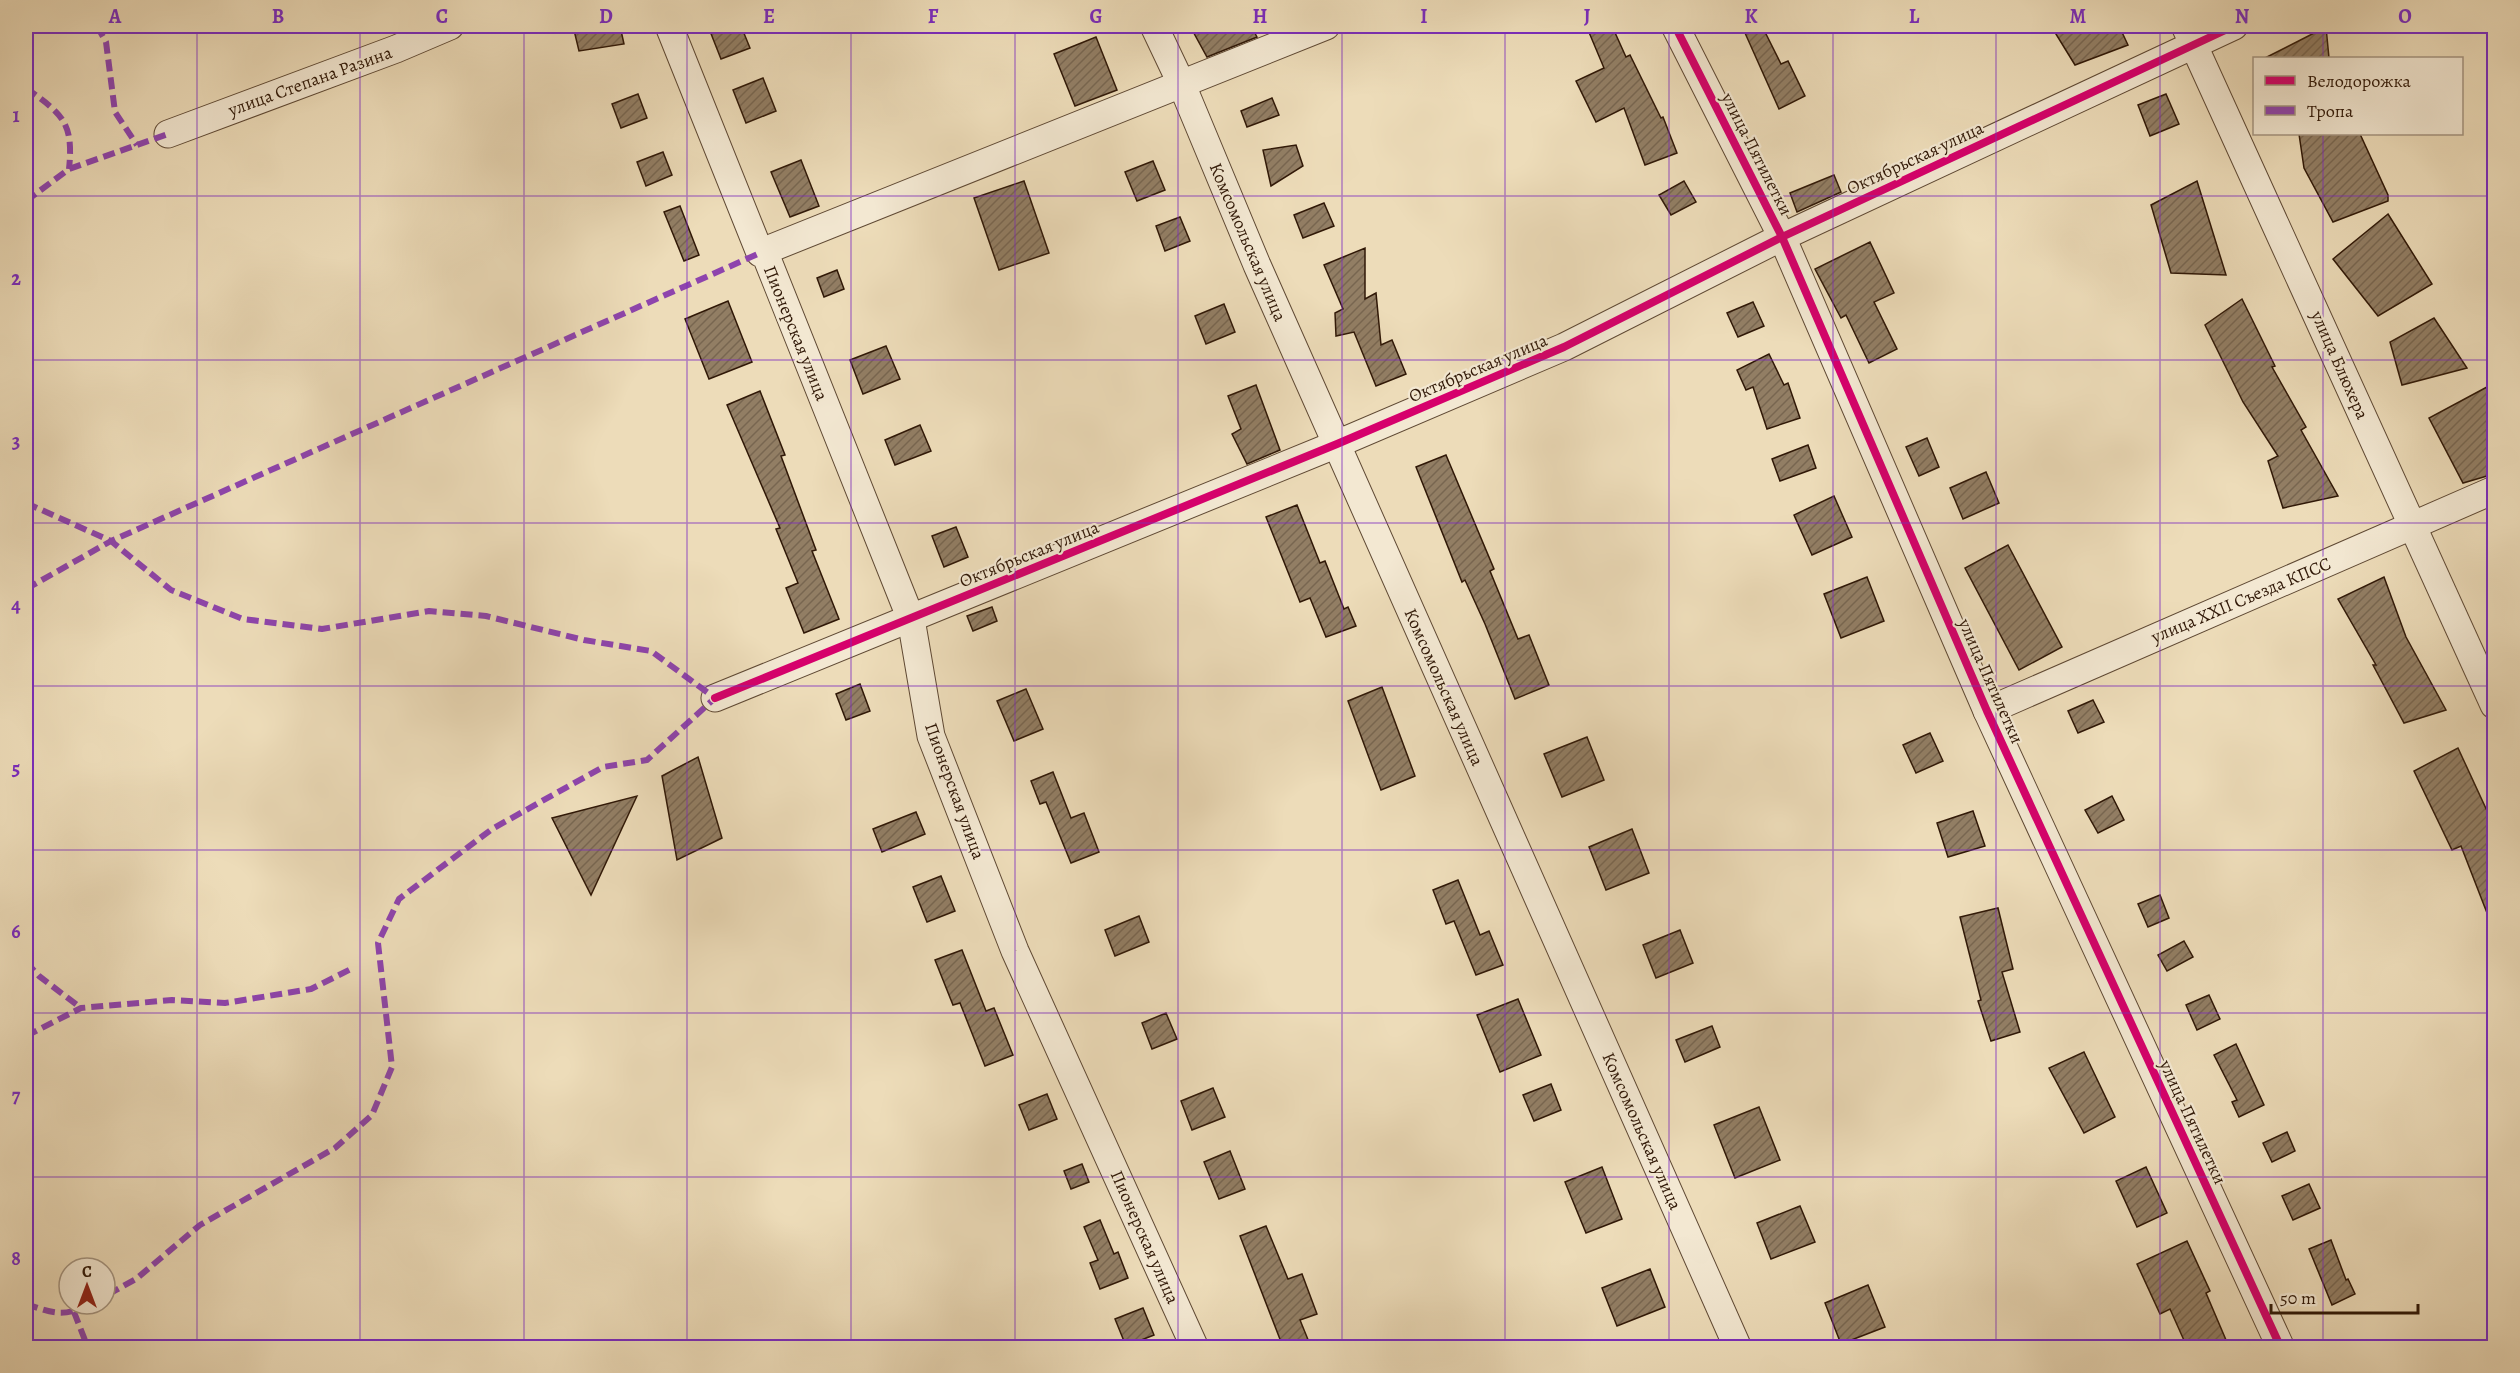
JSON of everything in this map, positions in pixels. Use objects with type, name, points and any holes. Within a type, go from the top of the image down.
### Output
[{"type":"street","name":"улица Степана Разина","points":[[168,134],[396,49],[450,26]]},
{"type":"street","name":"Пионерская улица","points":[[669,26],[760,253],[764,251],[911,619],[931,736],[1015,951],[1195,1347]]},
{"type":"street","name":"Комсомольская улица","points":[[1154,26],[1182,85],[1257,265],[1738,1347]]},
{"type":"street","points":[[764,251],[1326,26]]},
{"type":"street","name":"улица Пятилетки","points":[[1675,26],[1782,237],[1987,711],[2281,1347]]},
{"type":"street","name":"Октябрьская улица","points":[[715,698],[1337,444],[1564,347],[2189,35],[2234,26]]},
{"type":"street","name":"улица Блюхера","points":[[2189,35],[2494,705]]},
{"type":"street","name":"улица XXII Съезда КПСС","points":[[1987,711],[2494,490]]},
{"type":"building","points":[[573,26],[620,26],[624,44],[579,51]]},
{"type":"building","points":[[708,26],[741,26],[750,48],[721,59]]},
{"type":"building","points":[[1190,26],[1251,26],[1257,37],[1207,57]]},
{"type":"building","points":[[1597,26],[1612,26],[1626,57],[1630,55],[1661,118],[1663,117],[1677,153],[1645,165],[1624,108],[1596,122],[1576,81],[1604,68],[1588,30]]},
{"type":"building","points":[[1762,26],[1781,64],[1788,61],[1805,96],[1779,109],[1745,33]]},
{"type":"building","points":[[2051,26],[2119,26],[2128,45],[2075,65]]},
{"type":"building","points":[[2326,27],[2329,57],[2267,57]]},
{"type":"building","points":[[1096,37],[1117,90],[1075,106],[1054,54]]},
{"type":"building","points":[[763,78],[776,111],[746,123],[733,90]]},
{"type":"building","points":[[638,94],[647,118],[621,128],[612,104]]},
{"type":"building","points":[[2166,94],[2179,124],[2150,136],[2138,105]]},
{"type":"building","points":[[1272,98],[1279,115],[1247,127],[1241,111]]},
{"type":"building","points":[[2299,135],[2360,135],[2388,195],[2388,201],[2333,222],[2304,168]]},
{"type":"building","points":[[1296,145],[1303,166],[1271,186],[1263,150]]},
{"type":"building","points":[[663,152],[672,175],[646,186],[637,162]]},
{"type":"building","points":[[801,160],[819,206],[790,217],[771,172]]},
{"type":"building","points":[[1153,161],[1165,190],[1137,201],[1125,172]]},
{"type":"building","points":[[1834,175],[1841,192],[1797,212],[1790,193]]},
{"type":"building","points":[[1024,181],[1049,253],[999,270],[974,198]]},
{"type":"building","points":[[1684,181],[1696,202],[1671,215],[1659,195]]},
{"type":"building","points":[[2197,181],[2226,275],[2171,273],[2151,205]]},
{"type":"building","points":[[1324,203],[1334,226],[1303,238],[1294,215]]},
{"type":"building","points":[[680,206],[699,255],[684,261],[664,212]]},
{"type":"building","points":[[2388,214],[2432,284],[2378,316],[2333,259]]},
{"type":"building","points":[[1180,217],[1190,241],[1165,251],[1156,226]]},
{"type":"building","points":[[1870,242],[1894,293],[1874,302],[1897,349],[1869,363],[1846,315],[1841,318],[1815,269]]},
{"type":"building","points":[[1365,248],[1365,299],[1376,293],[1381,345],[1392,340],[1406,374],[1376,386],[1354,332],[1336,336],[1335,313],[1343,309],[1324,265]]},
{"type":"building","points":[[837,270],[844,289],[824,297],[817,278]]},
{"type":"building","points":[[2242,299],[2275,366],[2272,367],[2306,427],[2301,430],[2338,496],[2283,508],[2268,461],[2278,456],[2243,402],[2205,325]]},
{"type":"building","points":[[728,301],[752,362],[709,379],[685,319]]},
{"type":"building","points":[[1753,302],[1764,326],[1738,337],[1727,313]]},
{"type":"building","points":[[1224,304],[1235,332],[1206,344],[1195,316]]},
{"type":"building","points":[[2434,318],[2467,368],[2402,385],[2390,342]]},
{"type":"building","points":[[886,346],[900,379],[863,394],[850,360]]},
{"type":"building","points":[[1769,354],[1784,385],[1788,383],[1800,418],[1767,429],[1753,387],[1746,390],[1737,370]]},
{"type":"building","points":[[1256,385],[1280,450],[1247,464],[1232,434],[1241,429],[1228,396]]},
{"type":"building","points":[[2487,387],[2494,425],[2494,474],[2463,483],[2429,418]]},
{"type":"building","points":[[760,391],[785,455],[781,456],[816,550],[812,551],[839,619],[804,633],[786,588],[798,583],[776,529],[780,528],[727,405]]},
{"type":"building","points":[[920,425],[931,451],[895,465],[885,440]]},
{"type":"building","points":[[1927,438],[1939,467],[1919,476],[1906,447]]},
{"type":"building","points":[[1808,445],[1816,468],[1780,481],[1772,459]]},
{"type":"building","points":[[1446,455],[1494,569],[1490,571],[1518,639],[1529,635],[1549,685],[1515,699],[1485,624],[1465,580],[1462,582],[1416,467]]},
{"type":"building","points":[[1986,472],[1999,503],[1963,519],[1950,488]]},
{"type":"building","points":[[1834,496],[1852,537],[1812,555],[1794,515]]},
{"type":"building","points":[[1297,505],[1320,563],[1325,561],[1344,609],[1348,607],[1356,626],[1326,637],[1310,598],[1300,602],[1266,517]]},
{"type":"building","points":[[956,527],[968,557],[944,567],[932,536]]},
{"type":"building","points":[[2008,545],[2062,647],[2019,670],[1965,568]]},
{"type":"building","points":[[1867,577],[1884,621],[1841,638],[1824,594]]},
{"type":"building","points":[[2384,577],[2406,637],[2446,710],[2404,723],[2373,665],[2376,665],[2338,599]]},
{"type":"building","points":[[992,607],[997,621],[973,631],[967,616]]},
{"type":"building","points":[[860,684],[870,711],[846,720],[836,694]]},
{"type":"building","points":[[1382,687],[1415,776],[1381,790],[1348,701]]},
{"type":"building","points":[[1026,689],[1043,729],[1014,741],[997,701]]},
{"type":"building","points":[[2093,700],[2104,722],[2078,733],[2068,711]]},
{"type":"building","points":[[1930,733],[1943,761],[1916,773],[1903,745]]},
{"type":"building","points":[[1587,737],[1604,780],[1562,797],[1544,754]]},
{"type":"building","points":[[2458,748],[2494,826],[2494,931],[2461,846],[2452,850],[2414,771]]},
{"type":"building","points":[[698,757],[722,838],[677,860],[662,776]]},
{"type":"building","points":[[1053,772],[1071,818],[1084,813],[1099,852],[1071,863],[1046,802],[1040,804],[1031,781]]},
{"type":"building","points":[[637,796],[591,895],[552,818]]},
{"type":"building","points":[[2112,796],[2124,820],[2098,833],[2085,810]]},
{"type":"building","points":[[1973,811],[1985,846],[1948,857],[1937,823]]},
{"type":"building","points":[[916,812],[925,834],[882,852],[873,829]]},
{"type":"building","points":[[1632,829],[1649,873],[1606,890],[1589,847]]},
{"type":"building","points":[[941,876],[955,911],[927,922],[913,887]]},
{"type":"building","points":[[1458,880],[1480,935],[1489,931],[1503,965],[1476,975],[1454,921],[1446,924],[1433,890]]},
{"type":"building","points":[[2160,895],[2169,918],[2148,927],[2138,904]]},
{"type":"building","points":[[1998,908],[2013,969],[2002,972],[2020,1032],[1991,1041],[1978,1001],[1981,1000],[1960,917]]},
{"type":"building","points":[[1139,916],[1149,942],[1115,956],[1105,930]]},
{"type":"building","points":[[1680,930],[1693,963],[1656,978],[1643,945]]},
{"type":"building","points":[[2184,941],[2193,957],[2167,971],[2158,955]]},
{"type":"building","points":[[962,950],[986,1011],[994,1008],[1013,1055],[985,1066],[960,1003],[953,1005],[935,960]]},
{"type":"building","points":[[2209,995],[2220,1019],[2197,1030],[2186,1005]]},
{"type":"building","points":[[1518,999],[1541,1055],[1500,1072],[1477,1015]]},
{"type":"building","points":[[1166,1013],[1177,1039],[1152,1049],[1142,1023]]},
{"type":"building","points":[[1712,1026],[1720,1047],[1685,1062],[1676,1040]]},
{"type":"building","points":[[2236,1044],[2264,1105],[2239,1117],[2232,1102],[2237,1100],[2214,1055]]},
{"type":"building","points":[[2084,1052],[2115,1117],[2084,1133],[2049,1068]]},
{"type":"building","points":[[1551,1084],[1561,1110],[1534,1121],[1523,1095]]},
{"type":"building","points":[[1213,1088],[1225,1117],[1192,1130],[1181,1101]]},
{"type":"building","points":[[1047,1094],[1057,1119],[1029,1130],[1019,1105]]},
{"type":"building","points":[[1759,1107],[1780,1160],[1735,1178],[1714,1125]]},
{"type":"building","points":[[2287,1132],[2295,1151],[2272,1162],[2263,1143]]},
{"type":"building","points":[[1230,1151],[1245,1189],[1219,1199],[1204,1162]]},
{"type":"building","points":[[1082,1164],[1089,1182],[1071,1189],[1064,1171]]},
{"type":"building","points":[[1602,1167],[1622,1219],[1586,1233],[1565,1182]]},
{"type":"building","points":[[2146,1167],[2167,1213],[2137,1227],[2116,1181]]},
{"type":"building","points":[[2309,1184],[2320,1208],[2293,1220],[2282,1196]]},
{"type":"building","points":[[1800,1206],[1815,1242],[1771,1259],[1757,1223]]},
{"type":"building","points":[[1100,1220],[1114,1254],[1118,1252],[1128,1278],[1100,1289],[1090,1263],[1098,1260],[1084,1227]]},
{"type":"building","points":[[1266,1226],[1288,1279],[1302,1274],[1317,1314],[1300,1320],[1311,1347],[1283,1347],[1240,1236]]},
{"type":"building","points":[[2331,1240],[2346,1280],[2348,1279],[2355,1294],[2332,1305],[2309,1249]]},
{"type":"building","points":[[2187,1241],[2210,1291],[2206,1293],[2229,1347],[2187,1347],[2170,1309],[2160,1314],[2137,1264]]},
{"type":"building","points":[[1650,1269],[1665,1307],[1617,1326],[1602,1288]]},
{"type":"building","points":[[1868,1285],[1885,1327],[1841,1344],[1825,1303]]},
{"type":"building","points":[[1143,1308],[1154,1335],[1126,1346],[1115,1319]]},
{"type":"marked path","points":[[97,26],[106,42],[115,112],[137,145]]},
{"type":"marked path","points":[[26,88],[49,105],[63,121],[69,140],[69,169]]},
{"type":"marked path","points":[[26,201],[69,169],[168,134]]},
{"type":"marked path","points":[[26,589],[111,541],[760,253]]},
{"type":"marked path","points":[[26,503],[111,541],[171,590],[243,619],[322,629],[429,611],[486,616],[584,640],[651,651],[715,698],[647,760],[603,767],[492,829],[399,899],[378,943],[392,1067],[372,1115],[335,1148],[200,1225],[136,1279],[117,1289]]},
{"type":"marked path","points":[[26,962],[39,976],[81,1008]]},
{"type":"marked path","points":[[26,1036],[81,1008],[172,1000],[225,1003],[311,989],[353,968]]},
{"type":"marked path","points":[[26,1304],[57,1313]]},
{"type":"marked path","points":[[76,1316],[88,1348]]},
{"type":"cycle path","points":[[1675,26],[1782,237],[1987,711],[2281,1348]]},
{"type":"cycle path","points":[[715,698],[1337,444],[1564,347],[1782,237],[2234,26]]}]
